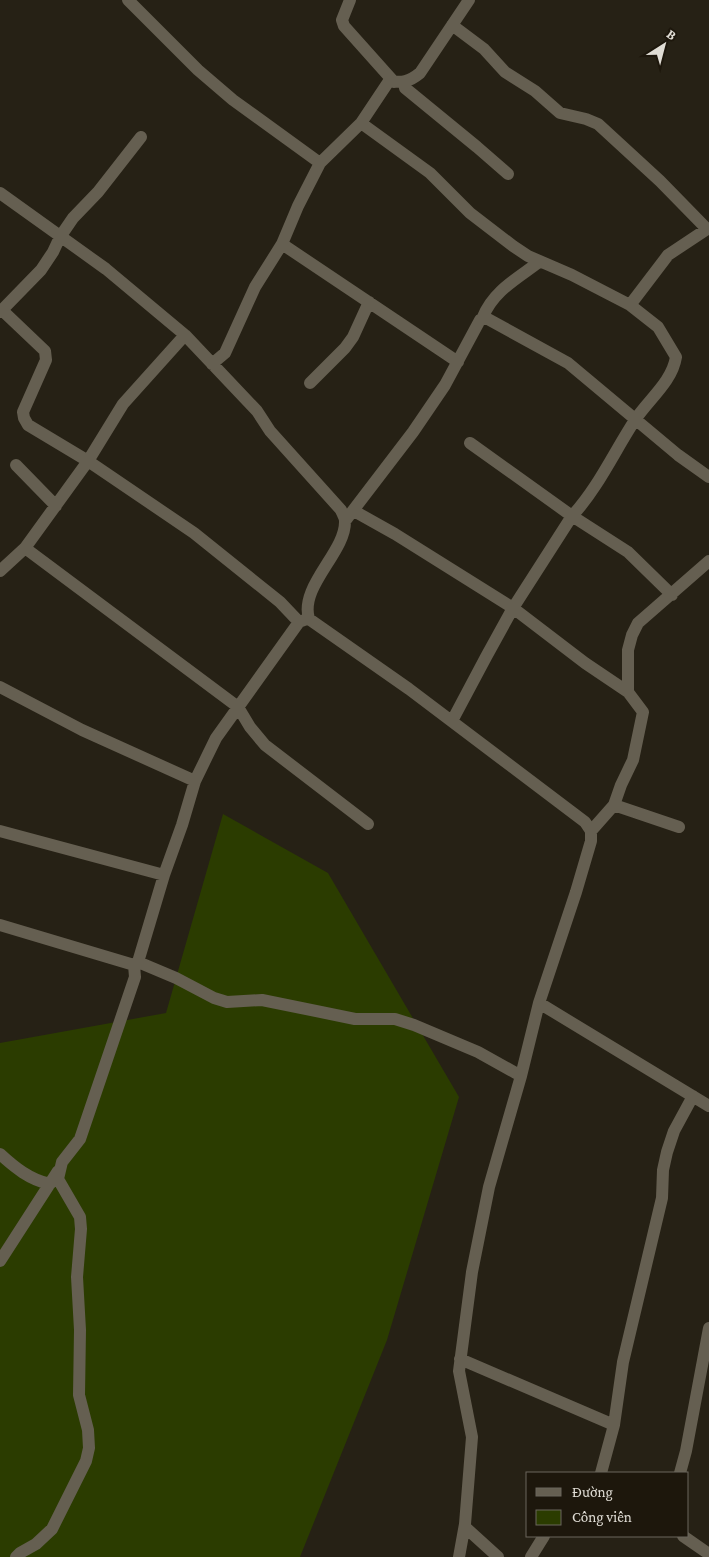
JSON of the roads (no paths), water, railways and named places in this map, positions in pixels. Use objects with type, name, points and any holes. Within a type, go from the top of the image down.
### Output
[{"type":"street","points":[[128,0],[198,70],[233,100],[320,162]]},
{"type":"street","points":[[350,0],[342,20],[344,26],[405,88],[508,174]]},
{"type":"street","points":[[212,364],[225,353],[255,287],[282,244],[320,162],[361,123],[389,82],[412,80],[420,74],[469,0]]},
{"type":"street","points":[[452,25],[484,49],[505,72],[535,91],[560,113],[598,124],[660,181],[707,229],[668,255],[630,304]]},
{"type":"street","points":[[361,123],[430,173],[470,213],[513,246],[539,262],[572,274],[630,304],[658,327],[676,357],[675,366],[669,378],[636,420],[606,469],[580,508],[572,516],[513,608],[452,721]]},
{"type":"street","points":[[141,136],[98,192],[73,218],[41,270],[1,311],[45,351],[47,355],[23,412],[28,425],[88,461],[194,534],[304,620],[452,721],[585,822],[591,831],[591,841],[539,1003],[521,1076],[489,1187],[472,1272],[459,1371],[472,1437],[465,1528],[459,1557]]},
{"type":"street","points":[[0,193],[106,269],[185,335],[257,411],[270,431],[341,510],[345,521]]},
{"type":"street","points":[[282,244],[458,362]]},
{"type":"street","points":[[0,1261],[50,1184],[62,1162],[80,1139],[135,977],[136,964],[195,781],[216,738],[304,620],[310,594],[341,537],[345,521],[413,432],[446,385],[486,310],[502,289],[539,262]]},
{"type":"street","points":[[310,383],[345,348],[353,337],[369,302]]},
{"type":"street","points":[[483,318],[568,364],[678,455],[709,477]]},
{"type":"street","points":[[0,571],[25,548],[56,506],[88,461],[123,404],[185,335]]},
{"type":"street","points":[[470,443],[572,516],[628,552],[672,595]]},
{"type":"street","points":[[16,464],[56,506]]},
{"type":"street","points":[[354,511],[395,534],[513,608],[585,663],[628,692],[644,712],[633,760],[614,805],[591,831]]},
{"type":"street","points":[[25,548],[238,707],[250,727],[266,745],[368,824]]},
{"type":"street","points":[[628,692],[628,650],[638,623],[709,561]]},
{"type":"street","points":[[0,687],[82,730],[195,781]]},
{"type":"street","points":[[614,805],[679,827]]},
{"type":"street","points":[[0,831],[164,875]]},
{"type":"street","points":[[0,925],[136,964],[176,978],[214,998],[227,1002],[262,1000],[355,1019],[395,1019],[478,1052],[521,1076]]},
{"type":"street","points":[[539,1003],[709,1106]]},
{"type":"street","points":[[601,1472],[614,1424],[623,1362],[662,1198],[666,1152],[674,1131],[694,1096]]},
{"type":"street","points":[[0,1154],[36,1181],[50,1184]]},
{"type":"street","points":[[16,1557],[36,1544],[52,1529],[86,1461],[89,1448],[88,1430],[79,1395],[80,1330],[78,1277],[80,1216],[58,1179],[58,1171]]},
{"type":"street","points":[[680,1472],[686,1451],[709,1328]]},
{"type":"street","points":[[460,1359],[614,1424]]},
{"type":"street","points":[[465,1528],[498,1557]]},
{"type":"street","points":[[531,1557],[543,1537]]},
{"type":"street","points":[[684,1537],[709,1554]]}]
